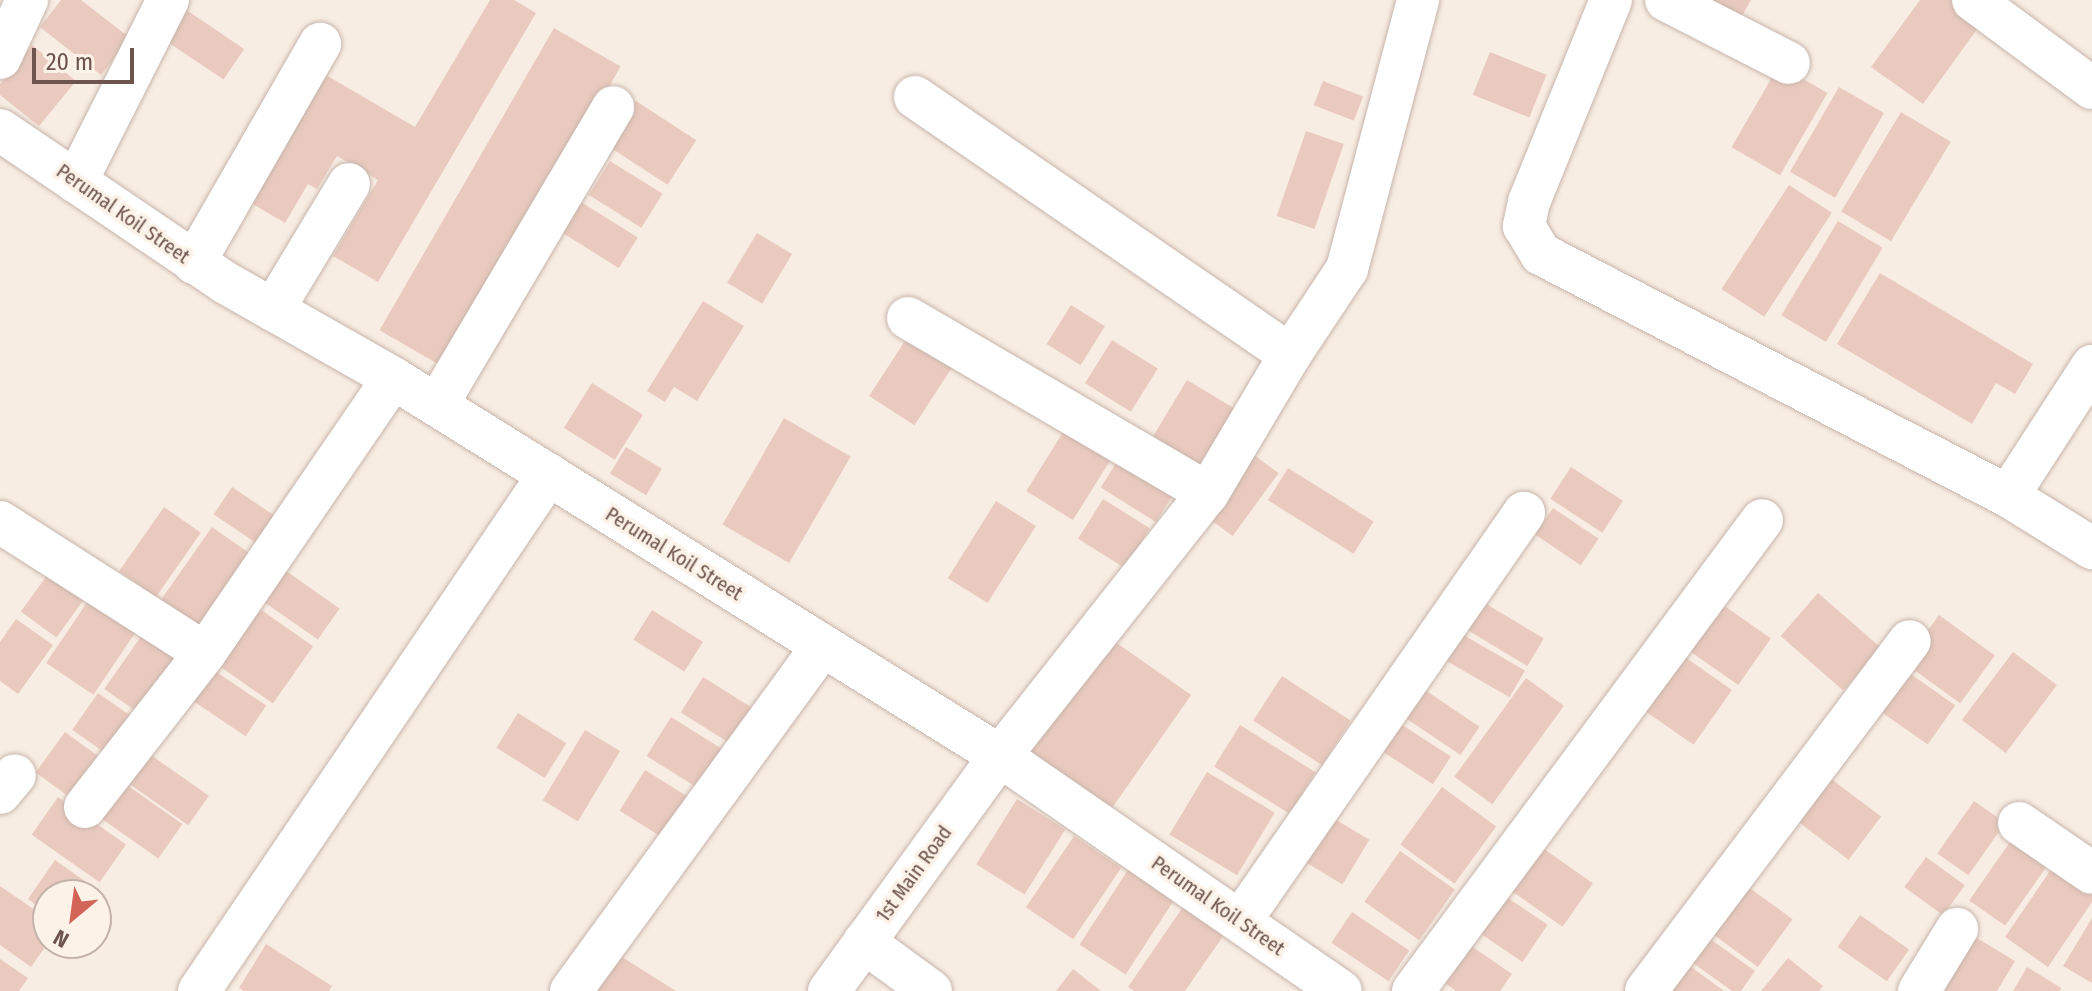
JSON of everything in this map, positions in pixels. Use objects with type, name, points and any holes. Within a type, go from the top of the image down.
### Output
[{"type":"street","points":[[3,45],[27,0]]},
{"type":"street","points":[[76,182],[168,0]]},
{"type":"street","name":"1st Main Road","points":[[829,991],[1000,756],[1208,493],[1290,355],[1347,269],[1418,0]]},
{"type":"street","points":[[1611,0],[1529,202],[1524,226],[1530,242],[1541,254],[2008,496],[2092,548]]},
{"type":"street","points":[[1666,0],[1789,63]]},
{"type":"street","points":[[1973,0],[2092,88]]},
{"type":"street","points":[[194,263],[320,44]]},
{"type":"street","points":[[915,97],[1290,355]]},
{"type":"street","points":[[437,405],[613,107]]},
{"type":"street","name":"Perumal Koil Street","points":[[0,130],[194,263],[393,378],[821,648],[1000,756],[1341,991]]},
{"type":"street","points":[[273,310],[349,184]]},
{"type":"street","points":[[908,318],[1208,493]]},
{"type":"street","points":[[2008,496],[2092,366]]},
{"type":"street","points":[[85,807],[205,653],[393,378]]},
{"type":"street","points":[[199,991],[549,474]]},
{"type":"street","points":[[1241,920],[1524,513]]},
{"type":"street","points":[[1413,991],[1762,520]]},
{"type":"street","points":[[0,522],[122,597],[205,653]]},
{"type":"street","points":[[1646,991],[1910,641]]},
{"type":"street","points":[[571,991],[821,648]]},
{"type":"street","points":[[2019,823],[2092,873]]},
{"type":"street","points":[[1919,991],[1957,929]]},
{"type":"street","points":[[864,942],[931,991]]},
{"type":"building","points":[[61,0],[81,0],[130,38],[101,75],[40,27]]},
{"type":"building","points":[[490,0],[514,0],[536,13],[378,282],[333,256],[378,180],[337,156],[317,189],[308,184],[285,223],[244,199],[319,71],[415,127]]},
{"type":"building","points":[[1705,0],[1751,0],[1739,21]]},
{"type":"building","points":[[1920,0],[1953,0],[1983,21],[1923,104],[1871,67]]},
{"type":"building","points":[[182,7],[244,49],[223,80],[161,38]]},
{"type":"building","points":[[554,28],[621,66],[446,369],[380,330]]},
{"type":"building","points":[[32,45],[76,81],[39,126],[0,95],[0,84]]},
{"type":"building","points":[[1490,52],[1547,75],[1529,118],[1473,95]]},
{"type":"building","points":[[1779,65],[1827,93],[1780,175],[1732,147]]},
{"type":"building","points":[[1323,81],[1363,96],[1354,121],[1314,105]]},
{"type":"building","points":[[1839,87],[1884,113],[1835,198],[1790,172]]},
{"type":"building","points":[[636,101],[696,140],[668,185],[607,145]]},
{"type":"building","points":[[1901,112],[1951,142],[1891,241],[1841,211]]},
{"type":"building","points":[[1306,131],[1344,144],[1315,229],[1277,216]]},
{"type":"building","points":[[610,161],[663,194],[641,228],[589,195]]},
{"type":"building","points":[[1789,185],[1832,213],[1764,317],[1721,289]]},
{"type":"building","points":[[581,202],[638,238],[619,268],[562,233]]},
{"type":"building","points":[[1838,221],[1883,248],[1826,342],[1781,315]]},
{"type":"building","points":[[757,233],[792,254],[762,304],[727,283]]},
{"type":"building","points":[[1880,273],[2033,364],[2015,394],[1996,383],[1972,424],[1837,344]]},
{"type":"building","points":[[703,301],[744,326],[697,401],[674,387],[665,402],[647,391]]},
{"type":"building","points":[[1071,305],[1105,326],[1081,365],[1047,344]]},
{"type":"building","points":[[910,333],[955,362],[914,425],[869,396]]},
{"type":"building","points":[[1112,340],[1158,369],[1131,412],[1085,383]]},
{"type":"building","points":[[1187,380],[1234,408],[1200,465],[1153,437]]},
{"type":"building","points":[[592,383],[643,415],[615,460],[564,428]]},
{"type":"building","points":[[784,418],[851,457],[789,563],[722,525]]},
{"type":"building","points":[[1065,429],[1112,458],[1073,520],[1026,491]]},
{"type":"building","points":[[626,447],[662,469],[646,495],[610,474]]},
{"type":"building","points":[[1247,450],[1279,473],[1233,536],[1201,513]]},
{"type":"building","points":[[1123,452],[1178,486],[1156,522],[1101,488]]},
{"type":"building","points":[[1571,467],[1623,501],[1602,533],[1550,499]]},
{"type":"building","points":[[1288,468],[1374,522],[1354,554],[1268,500]]},
{"type":"building","points":[[232,487],[281,520],[262,547],[214,514]]},
{"type":"building","points":[[1103,499],[1150,528],[1125,568],[1078,539]]},
{"type":"building","points":[[996,501],[1036,526],[988,603],[948,578]]},
{"type":"building","points":[[164,507],[201,533],[156,597],[119,571]]},
{"type":"building","points":[[1553,508],[1599,539],[1581,565],[1535,535]]},
{"type":"building","points":[[212,527],[257,559],[207,631],[162,599]]},
{"type":"building","points":[[59,559],[95,585],[56,637],[21,612]]},
{"type":"building","points":[[279,566],[340,608],[318,640],[257,597]]},
{"type":"building","points":[[1818,593],[1881,647],[1843,690],[1781,636]]},
{"type":"building","points":[[92,595],[139,627],[93,695],[46,663]]},
{"type":"building","points":[[1716,600],[1771,638],[1738,685],[1683,647]]},
{"type":"building","points":[[250,602],[313,646],[273,704],[210,659]]},
{"type":"building","points":[[1483,602],[1544,639],[1527,666],[1467,629]]},
{"type":"building","points":[[652,610],[703,642],[684,671],[633,640]]},
{"type":"building","points":[[1939,615],[1995,656],[1960,703],[1904,663]]},
{"type":"building","points":[[16,619],[53,645],[18,694],[0,681],[0,642]]},
{"type":"building","points":[[149,625],[188,652],[143,716],[104,689]]},
{"type":"building","points":[[1101,632],[1191,695],[1109,813],[1018,750]]},
{"type":"building","points":[[1460,633],[1525,670],[1509,697],[1444,660]]},
{"type":"building","points":[[2013,652],[2057,685],[2006,753],[1962,720]]},
{"type":"building","points":[[1682,655],[1732,690],[1694,745],[1644,710]]},
{"type":"building","points":[[209,667],[266,706],[246,736],[188,698]]},
{"type":"building","points":[[1902,668],[1955,705],[1928,745],[1874,707]]},
{"type":"building","points":[[1282,676],[1351,721],[1322,765],[1253,720]]},
{"type":"building","points":[[703,677],[758,711],[736,747],[681,713]]},
{"type":"building","points":[[1526,678],[1564,706],[1492,804],[1454,777]]},
{"type":"building","points":[[1419,686],[1480,727],[1461,755],[1400,714]]},
{"type":"building","points":[[98,693],[141,723],[115,760],[72,730]]},
{"type":"building","points":[[518,713],[566,743],[545,778],[496,748]]},
{"type":"building","points":[[671,717],[727,752],[703,791],[647,756]]},
{"type":"building","points":[[1393,719],[1451,757],[1433,784],[1375,747]]},
{"type":"building","points":[[1240,725],[1315,772],[1290,814],[1214,767]]},
{"type":"building","points":[[585,730],[620,751],[578,821],[543,800]]},
{"type":"building","points":[[65,732],[108,763],[78,804],[36,772]]},
{"type":"building","points":[[145,751],[209,796],[188,825],[124,780]]},
{"type":"building","points":[[645,770],[690,798],[665,839],[620,811]]},
{"type":"building","points":[[1207,772],[1275,813],[1237,875],[1169,835]]},
{"type":"building","points":[[1822,772],[1881,817],[1849,860],[1790,815]]},
{"type":"building","points":[[121,781],[182,824],[158,858],[97,815]]},
{"type":"building","points":[[1442,787],[1496,826],[1454,884],[1400,844]]},
{"type":"building","points":[[58,797],[126,845],[102,879],[95,879],[32,835]]},
{"type":"building","points":[[1017,799],[1065,829],[1025,895],[976,864]]},
{"type":"building","points":[[1974,801],[2005,823],[1968,875],[1937,853]]},
{"type":"building","points":[[1323,812],[1369,840],[1343,884],[1296,857]]},
{"type":"building","points":[[2015,835],[2051,860],[2005,926],[1969,901]]},
{"type":"building","points":[[1074,836],[1121,868],[1073,939],[1026,907]]},
{"type":"building","points":[[1534,842],[1593,883],[1563,927],[1504,885]]},
{"type":"building","points":[[1400,851],[1455,889],[1419,940],[1364,902]]},
{"type":"building","points":[[1926,857],[1965,885],[1943,915],[1904,887]]},
{"type":"building","points":[[55,860],[82,879],[42,879]]},
{"type":"building","points":[[2052,868],[2092,895],[2092,902],[2048,967],[2005,937]]},
{"type":"building","points":[[1128,870],[1174,900],[1126,975],[1080,945]]},
{"type":"building","points":[[1740,881],[1793,919],[1758,967],[1705,929]]},
{"type":"building","points":[[0,886],[32,908],[32,959],[37,959],[31,967],[0,945]]},
{"type":"building","points":[[1502,894],[1548,925],[1522,962],[1477,931]]},
{"type":"building","points":[[1185,904],[1226,932],[1185,991],[1134,991],[1128,987]]},
{"type":"building","points":[[1352,912],[1409,951],[1389,981],[1331,943]]},
{"type":"building","points":[[1860,915],[1909,949],[1887,981],[1838,947]]},
{"type":"building","points":[[2092,918],[2092,983],[2063,966]]},
{"type":"building","points":[[1699,931],[1755,971],[1741,991],[1732,991],[1682,955]]},
{"type":"building","points":[[1972,935],[2015,961],[1997,991],[1937,991]]},
{"type":"building","points":[[1467,943],[1512,974],[1500,991],[1456,991],[1441,980]]},
{"type":"building","points":[[266,944],[332,986],[329,991],[244,991],[239,988]]},
{"type":"building","points":[[614,952],[676,991],[590,991]]},
{"type":"building","points":[[1679,958],[1724,991],[1669,991]]},
{"type":"building","points":[[1788,958],[1823,986],[1819,991],[1761,991]]},
{"type":"building","points":[[0,959],[28,978],[19,991],[0,991]]},
{"type":"building","points":[[2027,967],[2061,988],[2060,991],[2013,991]]},
{"type":"building","points":[[1073,969],[1101,991],[1056,991]]}]
